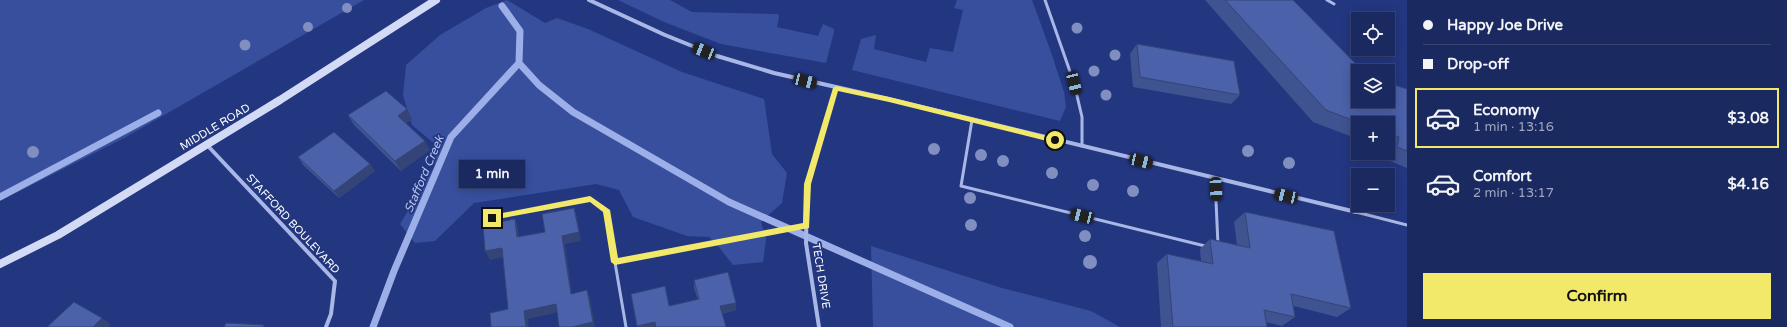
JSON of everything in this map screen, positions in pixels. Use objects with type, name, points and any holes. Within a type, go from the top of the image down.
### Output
[{"type":"main road","name":"MIDDLE ROAD","points":[[0,264],[58,235],[280,100],[436,0]]},
{"type":"street","points":[[589,0],[665,35],[717,56],[774,73],[889,99],[1082,147],[1351,211]]},
{"type":"street","name":"TECH DRIVE","points":[[819,327],[806,243],[807,184],[836,88]]},
{"type":"street","name":"STAFFORD BOULEVARD","points":[[207,144],[335,280],[331,314],[326,327]]},
{"type":"lane","points":[[1045,0],[1074,83],[1082,116],[1082,147]]},
{"type":"lane","points":[[1327,0],[1334,4]]},
{"type":"lane","points":[[972,120],[961,186],[1210,248]]},
{"type":"lane","points":[[1215,179],[1218,249]]},
{"type":"lane","points":[[492,218],[590,199],[606,210],[626,327]]},
{"type":"lane","points":[[1356,212],[1407,225]]},
{"type":"lane","points":[[615,262],[806,226]]},
{"type":"shaded area","points":[[0,0],[364,0],[126,137],[0,201]]},
{"type":"shaded area","points":[[507,0],[545,23],[557,18],[588,29],[682,72],[764,99],[772,154],[787,173],[782,203],[761,222],[766,239],[763,262],[733,265],[709,237],[687,236],[633,217],[619,190],[596,184],[474,203],[435,241],[415,243],[400,224],[434,167],[436,145],[412,125],[403,95],[406,65],[440,35],[486,8]]},
{"type":"shaded area","points":[[618,0],[670,0],[692,12],[778,14],[779,17],[777,27],[818,36],[823,24],[834,29],[834,32],[826,63],[721,44],[664,22]]},
{"type":"shaded area","points":[[957,0],[1032,0],[1064,92],[1066,107],[1060,121],[852,70],[861,39],[876,35],[874,49],[926,62],[930,48],[953,52],[963,10],[954,8]]},
{"type":"shaded area","points":[[871,246],[1002,288],[1091,311],[1120,327],[873,327]]},
{"type":"building","points":[[1225,0],[1293,0],[1356,64],[1351,64],[1351,108],[1395,108],[1395,85],[1407,89],[1407,151],[1397,147],[1399,137],[1395,136],[1395,116],[1351,116],[1351,120],[1326,110]]},
{"type":"building","points":[[1137,44],[1234,61],[1240,95],[1140,77]]},
{"type":"building","points":[[386,91],[407,109],[398,116],[425,141],[395,161],[348,115]]},
{"type":"building","points":[[334,132],[370,164],[334,191],[298,157]]},
{"type":"building","points":[[574,208],[579,232],[562,236],[571,294],[587,290],[593,322],[572,327],[559,327],[556,304],[524,311],[526,327],[491,327],[490,313],[508,309],[502,248],[485,251],[483,225],[515,219],[517,237],[545,232],[542,214]]},
{"type":"building","points":[[1245,212],[1334,231],[1351,308],[1291,294],[1295,317],[1264,310],[1267,327],[1173,327],[1167,254],[1213,264],[1210,239],[1250,248]]},
{"type":"building","points":[[728,272],[736,303],[720,306],[726,327],[656,327],[655,322],[637,326],[631,294],[665,286],[669,306],[699,299],[694,280]]},
{"type":"building","points":[[74,302],[102,318],[93,327],[47,327]]},
{"type":"building","points":[[226,323],[264,325],[263,327],[224,327]]},
{"type":"waterway","name":"Stafford Creek","points":[[502,6],[520,31],[519,63]]},
{"type":"waterway","name":"Stafford Creek","points":[[373,327],[394,271],[451,137],[519,63]]},
{"type":"waterway","points":[[519,63],[539,85],[573,112],[729,202],[1010,327]]},
{"type":"waterway","points":[[0,197],[158,113]]},
{"type":"route","points":[[492,218],[590,199],[606,210],[615,262],[806,226],[807,184],[836,88],[889,99],[1055,140]]}]
